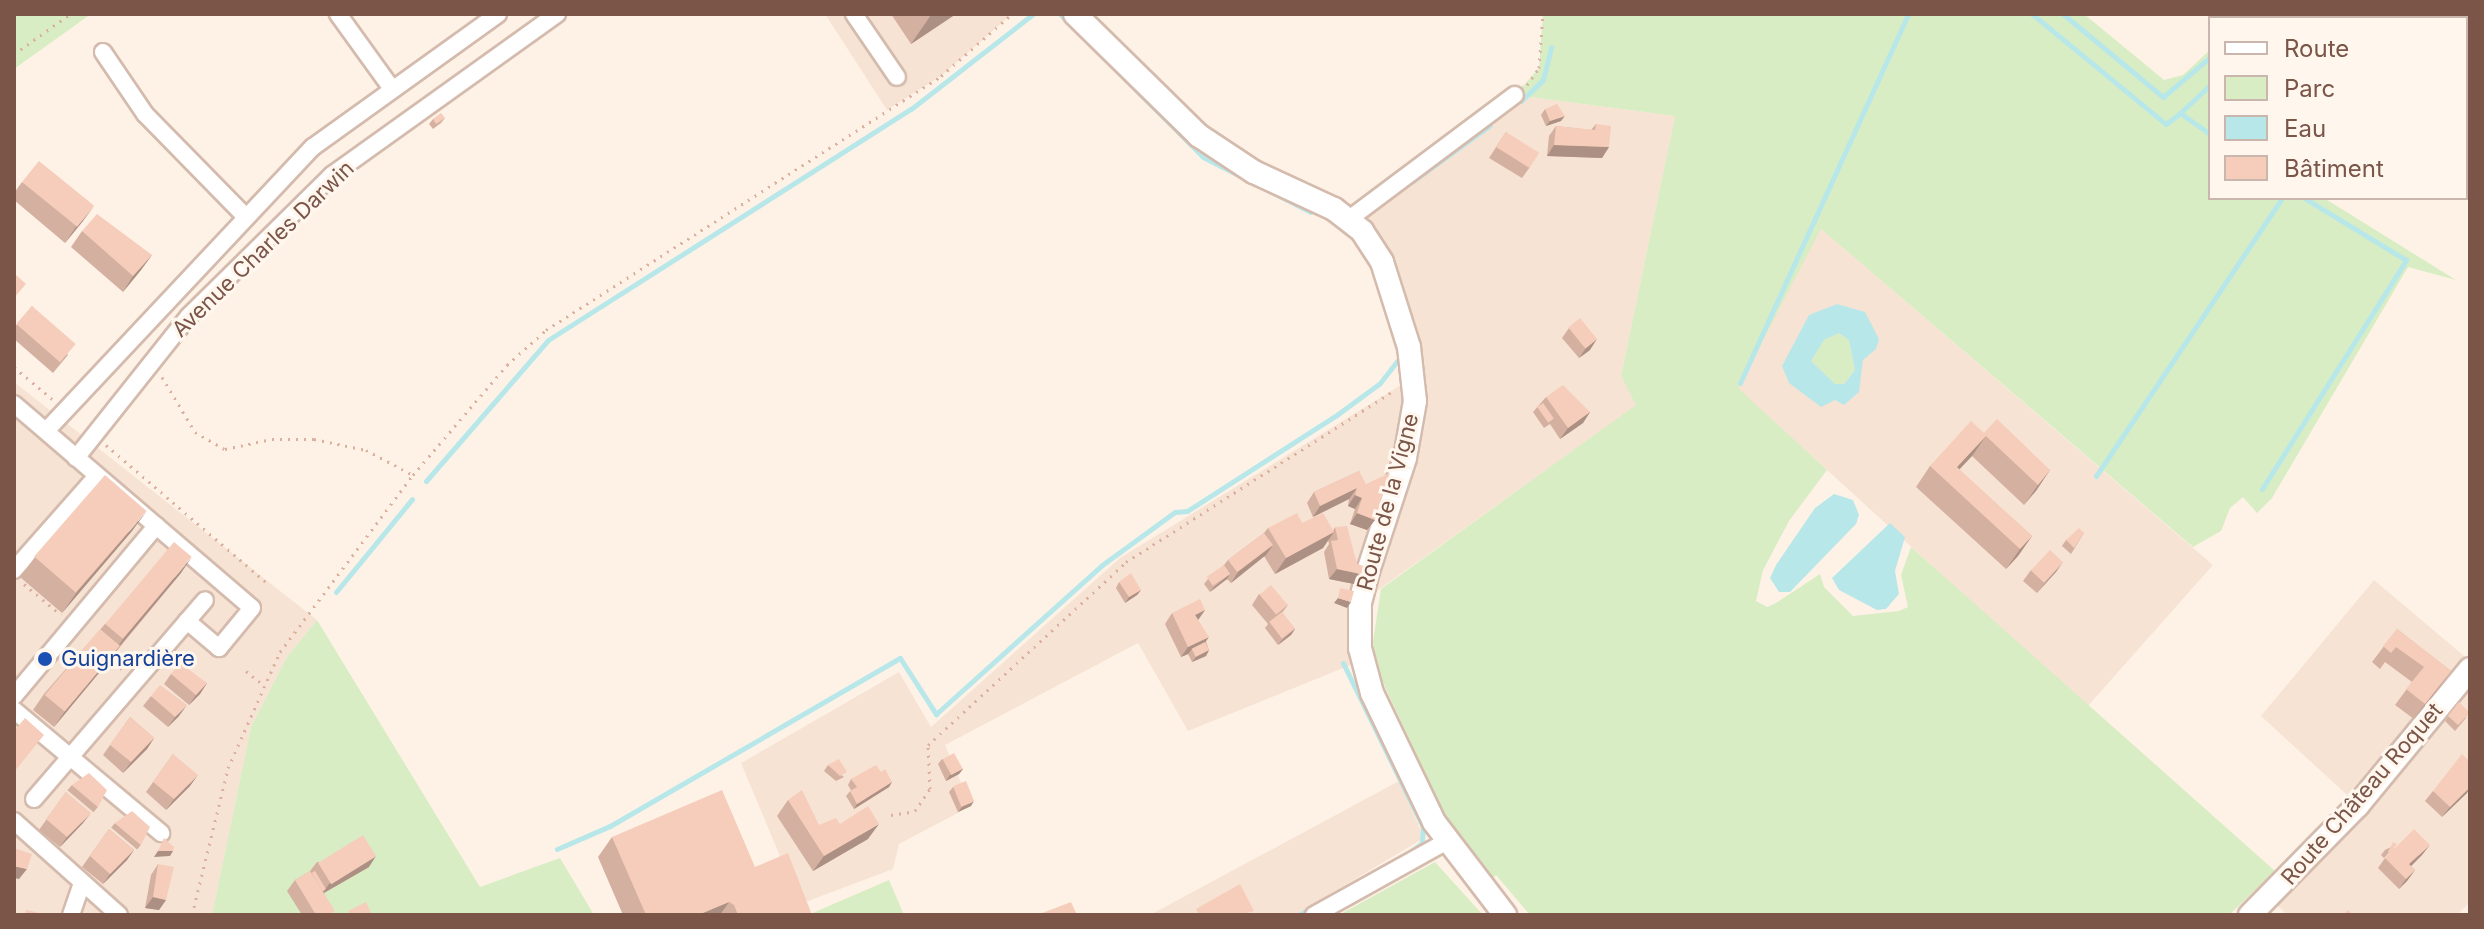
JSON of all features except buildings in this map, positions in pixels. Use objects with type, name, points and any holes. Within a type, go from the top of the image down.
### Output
[{"type":"street","points":[[338,14],[392,89]]},
{"type":"street","name":"Avenue Charles Darwin","points":[[46,431],[313,147],[498,14]]},
{"type":"street","name":"Avenue Charles Darwin","points":[[76,458],[92,434],[189,316],[332,175],[557,14]]},
{"type":"street","points":[[854,14],[897,77]]},
{"type":"street","name":"Route de la Vigne","points":[[1075,14],[1198,135],[1230,159],[1349,219],[1382,262],[1414,376],[1412,430],[1360,603],[1360,648],[1378,707],[1445,842],[1505,915]]},
{"type":"street","points":[[103,52],[145,114],[245,216]]},
{"type":"street","points":[[1349,219],[1515,95]]},
{"type":"street","points":[[17,413],[46,431],[252,608],[219,648],[187,621]]},
{"type":"street","points":[[15,571],[97,476]]},
{"type":"street","points":[[14,696],[156,526]]},
{"type":"street","points":[[34,799],[205,600]]},
{"type":"street","name":"Route Château Roquet","points":[[2250,915],[2358,805],[2470,669]]},
{"type":"street","points":[[14,710],[161,833]]},
{"type":"street","points":[[14,821],[119,915]]},
{"type":"street","points":[[1314,915],[1445,842]]},
{"type":"street","points":[[71,915],[82,883]]},
{"type":"path","points":[[14,54],[70,14]]},
{"type":"path","points":[[192,915],[228,768],[262,684],[280,652],[413,475],[507,365],[546,330],[941,76],[1012,14]]},
{"type":"path","points":[[1515,95],[1539,68],[1543,14]]},
{"type":"path","points":[[151,361],[195,432],[225,449],[272,439],[314,439],[366,450],[413,475]]},
{"type":"path","points":[[14,367],[65,411]]},
{"type":"path","points":[[891,815],[915,811],[930,789],[928,745],[1126,562],[1414,376]]},
{"type":"path","points":[[92,434],[267,583]]},
{"type":"path","points":[[15,571],[63,617]]},
{"type":"path","points":[[104,653],[136,681]]},
{"type":"path","points":[[246,671],[262,684]]},
{"type":"shaded area","points":[[825,14],[1012,14],[941,76],[887,110]]},
{"type":"shaded area","points":[[2298,14],[2470,14],[2470,104],[2468,106],[2468,16]]},
{"type":"shaded area","points":[[1515,95],[1675,116],[1621,376],[1637,405],[1360,603],[1363,660],[1188,731],[1138,643],[945,745],[971,806],[899,844],[893,869],[800,904],[741,763],[899,672],[931,727],[1120,558],[1414,377],[1401,317],[1349,219]]},
{"type":"shaded area","points":[[1820,228],[2213,565],[2087,707],[1737,388]]},
{"type":"shaded area","points":[[14,382],[317,620],[287,657],[251,727],[212,915],[14,915]]},
{"type":"shaded area","points":[[2374,580],[2470,661],[2470,902],[2457,915],[2287,915],[2269,897],[2358,805],[2261,716]]},
{"type":"shaded area","points":[[1399,781],[1424,838],[1295,915],[1150,915]]},
{"type":"green space","points":[[14,14],[91,14],[14,69]]},
{"type":"green space","points":[[1543,14],[2084,14],[2164,80],[2183,75],[2208,52],[2208,200],[2327,200],[2456,280],[2408,267],[2272,498],[2257,513],[2243,497],[2230,508],[2221,531],[2193,547],[1821,229],[1738,388],[1827,470],[1789,521],[1763,570],[1756,601],[1767,607],[1820,574],[1824,587],[1853,616],[1899,611],[1908,607],[1901,575],[1911,547],[2275,871],[2229,915],[1530,915],[1496,875],[1490,882],[1457,842],[1379,674],[1373,642],[1381,589],[1636,405],[1621,376],[1675,116],[1515,95],[1539,68]]},
{"type":"green space","points":[[1839,333],[1849,340],[1855,370],[1843,384],[1835,384],[1811,361],[1824,340]]},
{"type":"green space","points":[[317,620],[480,887],[560,858],[594,915],[212,915],[251,727],[287,657]]},
{"type":"green space","points":[[1435,862],[1483,915],[1339,915]]},
{"type":"green space","points":[[889,880],[904,915],[808,915]]},
{"type":"water","points":[[1837,304],[1865,312],[1879,339],[1876,349],[1863,360],[1859,392],[1844,405],[1835,400],[1821,407],[1789,383],[1782,366],[1809,315]],"holes":[[[1839,333],[1849,340],[1855,370],[1844,384],[1835,384],[1811,361],[1824,340]]]},
{"type":"water","points":[[1834,494],[1853,500],[1859,515],[1856,524],[1790,592],[1779,592],[1770,578],[1776,565],[1815,508]]},
{"type":"water","points":[[1890,523],[1905,537],[1895,571],[1899,594],[1886,609],[1877,610],[1839,590],[1832,578]]},
{"type":"waterway","points":[[426,481],[548,340],[911,109],[1033,14]]},
{"type":"waterway","points":[[1060,14],[1203,157],[1311,212]]},
{"type":"waterway","points":[[1740,383],[1908,14]]},
{"type":"waterway","points":[[2032,14],[2166,124],[2180,113]]},
{"type":"waterway","points":[[2063,14],[2163,97],[2208,59]]},
{"type":"waterway","points":[[1521,101],[1543,80],[1551,47]]},
{"type":"waterway","points":[[2208,87],[2180,113],[2208,133]]},
{"type":"waterway","points":[[1413,181],[1490,125]]},
{"type":"waterway","points":[[2096,476],[2281,200]]},
{"type":"waterway","points":[[2262,489],[2406,260],[2307,200]]},
{"type":"waterway","points":[[557,849],[610,826],[900,658],[936,714],[1102,565],[1175,512],[1187,511],[1338,414],[1380,383],[1399,359]]},
{"type":"waterway","points":[[336,592],[412,499]]},
{"type":"waterway","points":[[1343,663],[1423,827],[1422,843],[1410,852]]},
{"type":"waterway","points":[[1299,915],[1314,906]]},
{"type":"place","name":"Guignardière","points":[[45,659]]}]
